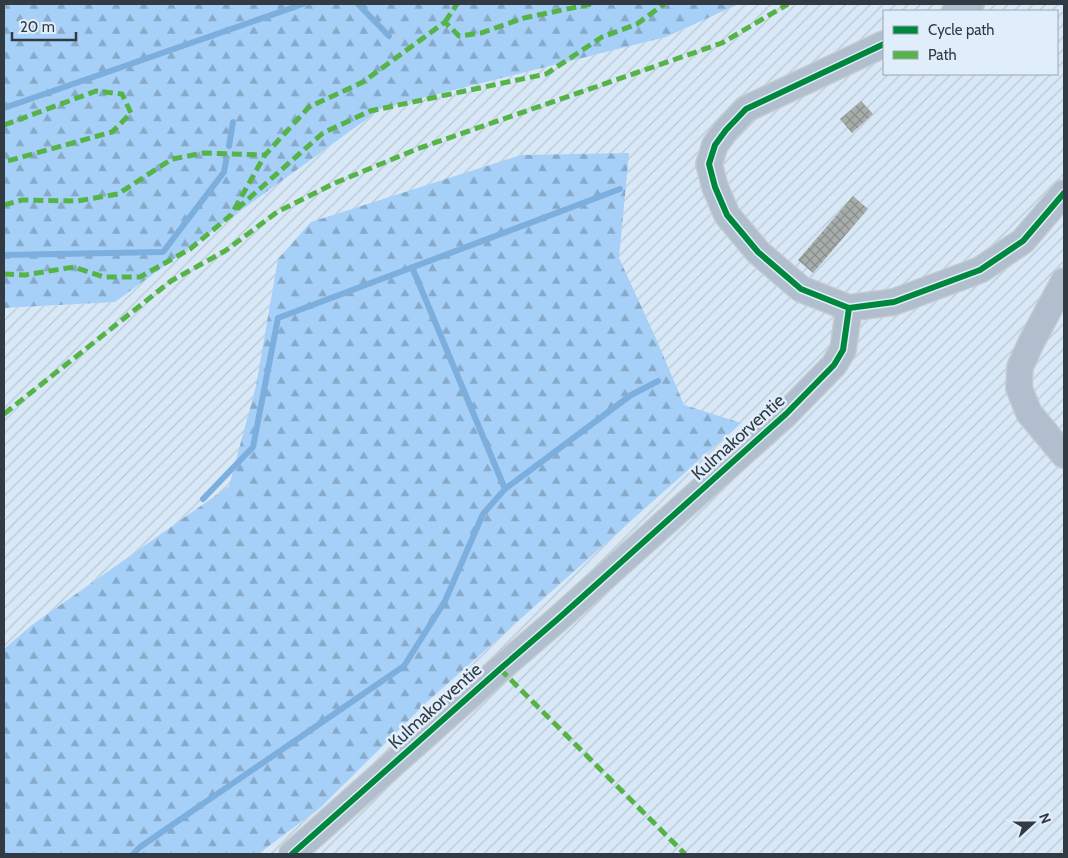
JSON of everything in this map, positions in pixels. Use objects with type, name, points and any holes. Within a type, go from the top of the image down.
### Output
[{"type":"street","points":[[957,10],[971,4]]},
{"type":"street","points":[[883,44],[746,110],[726,130],[715,145],[709,164],[715,187],[727,215],[758,252],[801,289],[850,308],[894,302],[980,270],[1023,241],[1064,193]]},
{"type":"street","points":[[1064,281],[1020,367],[1019,388],[1029,412],[1064,456]]},
{"type":"street","name":"Kulmakorventie","points":[[292,854],[786,414],[834,365],[843,350],[850,308]]},
{"type":"shaded area","points":[[739,4],[1064,4],[1064,854],[4,854],[4,308],[115,302],[382,108],[666,37]]},
{"type":"green space","points":[[4,4],[739,4],[666,37],[382,108],[115,302],[4,308]]},
{"type":"green space","points":[[629,153],[619,258],[684,405],[741,423],[428,701],[320,808],[258,854],[4,854],[4,649],[32,625],[229,486],[256,386],[278,259],[311,222],[521,155]]},
{"type":"building","points":[[861,101],[873,114],[852,133],[840,119]]},
{"type":"building","points":[[853,196],[868,209],[813,273],[798,260]]},
{"type":"waterway","points":[[4,108],[303,4]]},
{"type":"waterway","points":[[358,4],[389,36]]},
{"type":"waterway","points":[[229,146],[233,122]]},
{"type":"waterway","points":[[4,255],[163,252],[224,172],[226,161]]},
{"type":"waterway","points":[[203,499],[253,447],[278,318],[620,189]]},
{"type":"waterway","points":[[412,267],[505,489]]},
{"type":"waterway","points":[[133,854],[140,847],[404,666],[445,601],[483,514],[505,489],[631,395],[658,381]]},
{"type":"marked path","points":[[445,22],[457,4]]},
{"type":"marked path","points":[[4,274],[25,275],[74,267],[104,277],[140,277],[190,249],[231,215],[265,155],[309,107],[363,82],[445,22],[459,36],[481,33],[524,18],[591,4]]},
{"type":"marked path","points":[[237,209],[323,133],[370,111],[546,74],[602,37],[637,24],[664,4]]},
{"type":"marked path","points":[[4,414],[171,281],[225,251],[277,212],[335,183],[417,149],[722,43],[788,4]]},
{"type":"marked path","points":[[4,125],[96,91],[122,94],[131,113],[112,132],[4,162]]},
{"type":"marked path","points":[[4,205],[22,200],[77,201],[118,194],[172,159],[204,153],[265,155]]},
{"type":"marked path","points":[[500,669],[685,854]]},
{"type":"cycle path","points":[[292,854],[786,414],[834,365],[843,350],[849,308],[801,289],[758,252],[727,215],[715,187],[709,164],[715,145],[746,109],[883,44]]},
{"type":"cycle path","points":[[849,308],[894,302],[980,270],[1023,241],[1064,193]]}]
